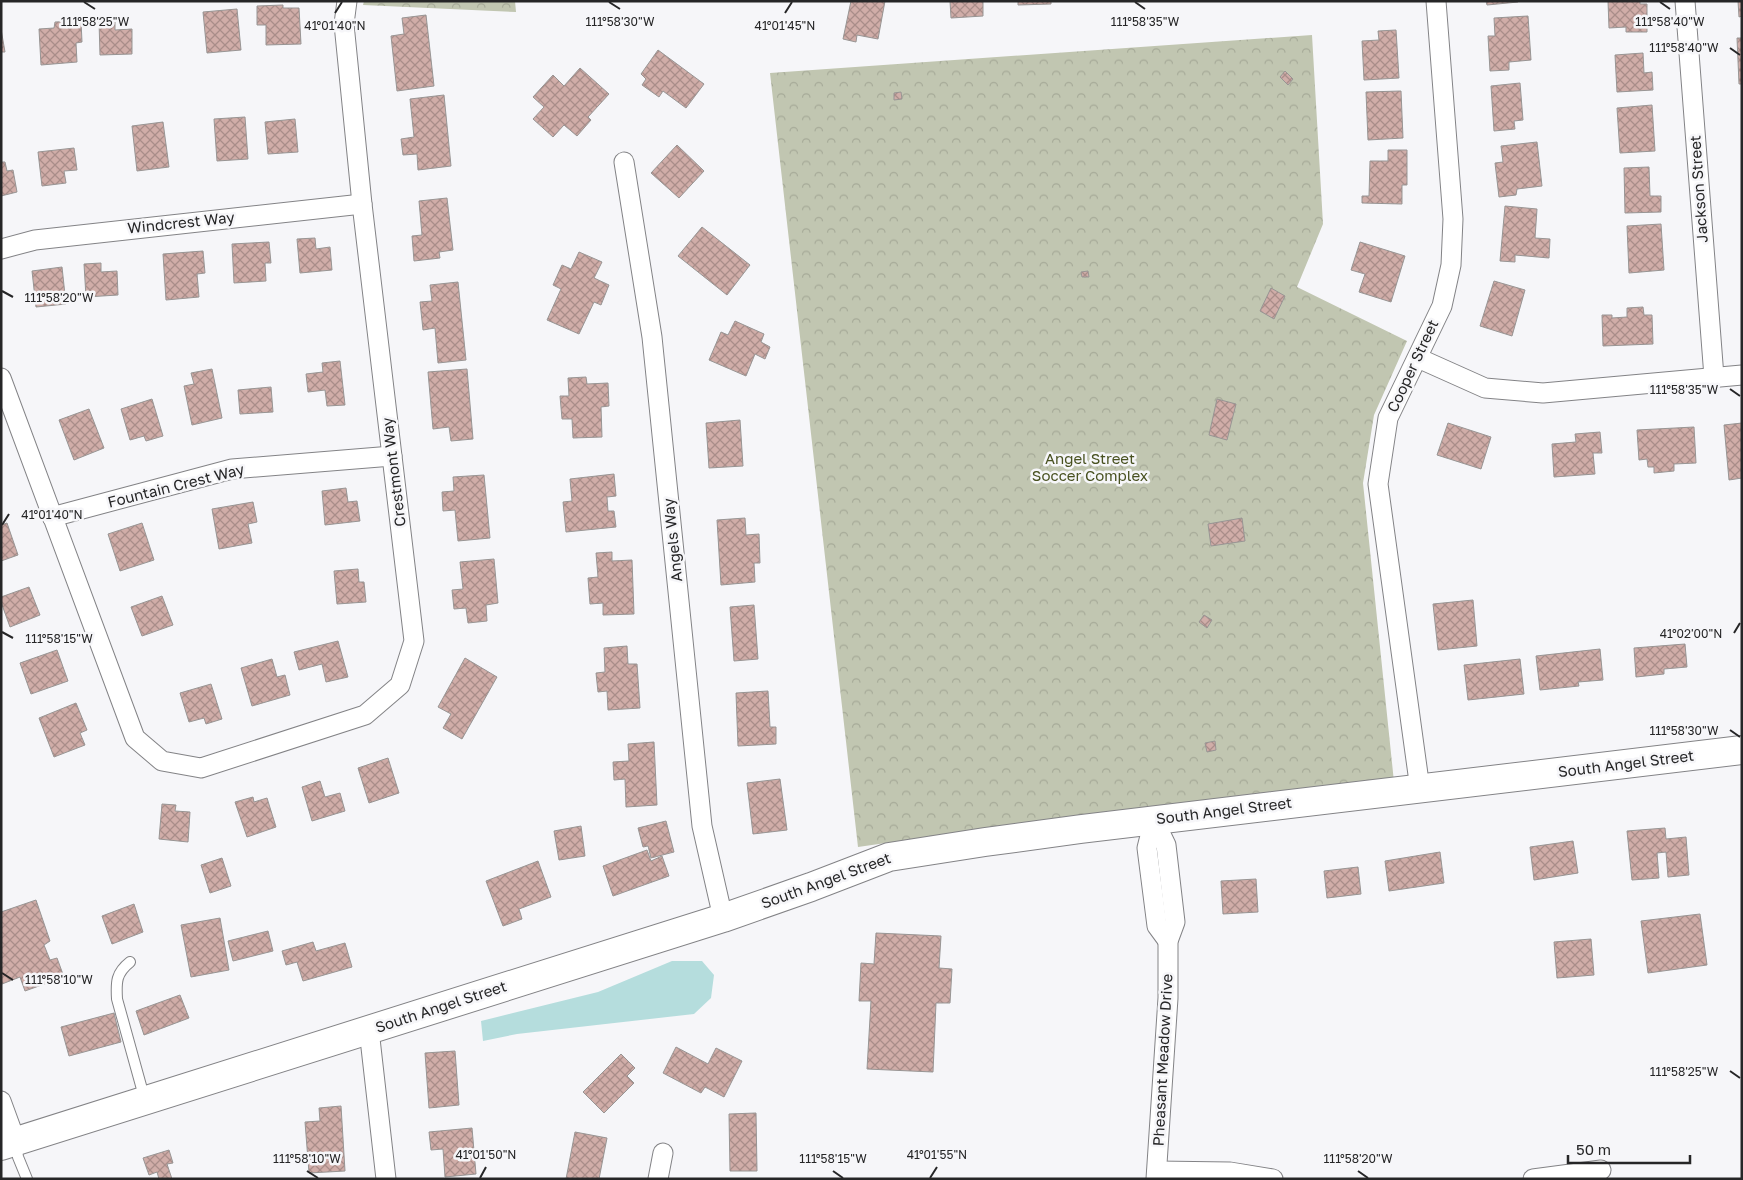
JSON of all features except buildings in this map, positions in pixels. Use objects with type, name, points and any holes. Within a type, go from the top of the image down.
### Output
[{"type":"street","name":"Crestmont Way","points":[[52,517],[135,738],[162,761],[201,768],[365,715],[400,684],[414,640],[362,204],[344,24],[347,1]]},
{"type":"street","name":"Cooper Street","points":[[1420,789],[1378,484],[1388,418],[1442,306],[1451,265],[1453,219],[1436,1]]},
{"type":"street","name":"Jackson Street","points":[[1685,1],[1714,377]]},
{"type":"street","name":"Angels Way","points":[[624,162],[652,337],[702,826],[723,918]]},
{"type":"street","name":"Windcrest Way","points":[[1,249],[35,240],[362,204]]},
{"type":"street","points":[[1418,358],[1486,388],[1543,394],[1742,375]]},
{"type":"street","points":[[1,378],[52,517]]},
{"type":"street","name":"Fountain Crest Way","points":[[52,517],[232,469],[392,456]]},
{"type":"street","name":"South Angel Street","points":[[8,1144],[723,918],[889,857],[985,842],[1154,820],[1742,750]]},
{"type":"street","name":"Pheasant Meadow Drive","points":[[1154,820],[1166,845],[1175,922],[1168,941],[1168,998],[1156,1175]]},
{"type":"street","points":[[369,1030],[386,1179]]},
{"type":"street","points":[[1,1101],[8,1144]]},
{"type":"street","points":[[658,1179],[663,1154]]},
{"type":"street","points":[[1533,1179],[1601,1170]]},
{"type":"street","points":[[1156,1175],[1230,1172],[1273,1179]]},
{"type":"lane","points":[[130,962],[122,969],[116,982],[117,999],[145,1100]]},
{"type":"lane","points":[[8,1144],[18,1157],[27,1179]]},
{"type":"green space","points":[[364,1],[515,1],[516,12],[363,5]]},
{"type":"green space","name":"Angel Street Soccer Complex","points":[[1312,35],[1323,224],[1297,287],[1407,341],[1374,415],[1363,483],[1394,782],[1087,814],[858,847],[770,73]]},
{"type":"water","points":[[672,961],[702,961],[714,975],[711,998],[694,1014],[517,1034],[483,1041],[481,1021],[598,992]]}]
